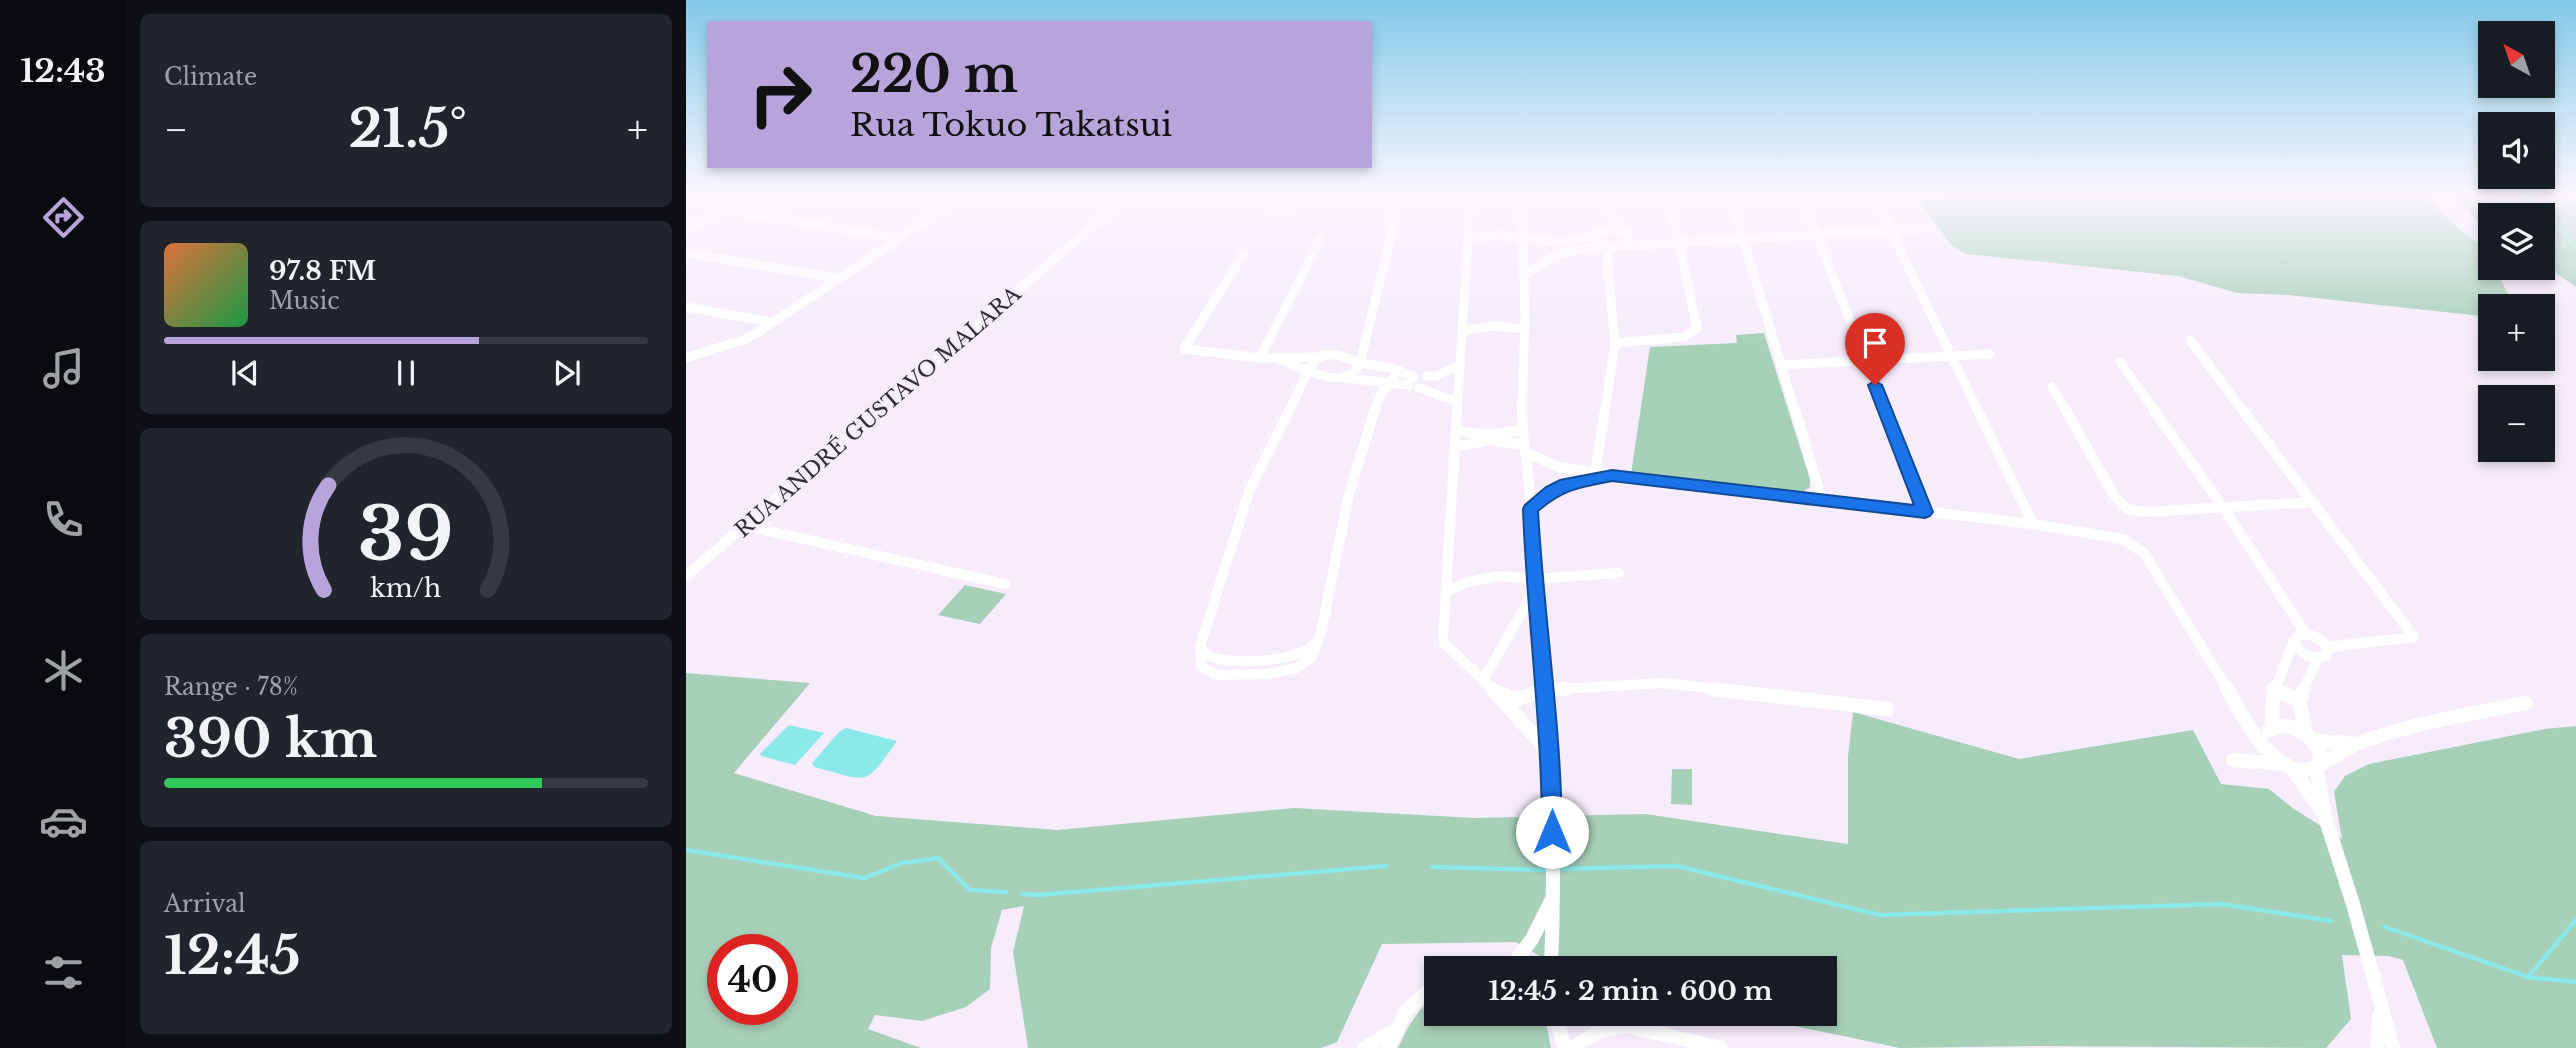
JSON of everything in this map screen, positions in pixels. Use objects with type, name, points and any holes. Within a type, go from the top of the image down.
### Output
[{"type":"street","points":[[686,358],[746,339],[893,241]]},
{"type":"street","name":"RUA ANDRÉ GUSTAVO MALARA","points":[[686,576],[692,565],[746,526],[1075,241]]},
{"type":"street","points":[[1260,358],[1320,241]]},
{"type":"street","points":[[1347,378],[1357,370],[1360,363],[1390,241]]},
{"type":"street","points":[[1469,241],[1443,642],[1496,692],[1550,753]]},
{"type":"street","points":[[1524,241],[1521,430],[1550,753],[1554,893],[1551,956]]},
{"type":"street","points":[[1537,241],[1560,244],[1582,241]]},
{"type":"street","points":[[1595,241],[1606,247]]},
{"type":"street","points":[[1623,246],[1628,241]]},
{"type":"street","points":[[1650,241],[1666,244]]},
{"type":"street","points":[[1524,276],[1539,262],[1558,252],[1581,247],[1707,241]]},
{"type":"street","points":[[1744,241],[1822,500]]},
{"type":"street","points":[[1819,241],[1925,512]]},
{"type":"street","points":[[1895,241],[2033,524]]},
{"type":"street","points":[[1615,343],[1684,337],[1697,328],[1681,243]]},
{"type":"street","points":[[1595,473],[1615,343],[1606,247]]},
{"type":"street","points":[[686,253],[838,278]]},
{"type":"street","points":[[1244,253],[1184,349],[1279,359],[1348,355],[1366,342]]},
{"type":"street","points":[[686,307],[772,322]]},
{"type":"street","points":[[1462,326],[1524,325]]},
{"type":"street","points":[[2190,340],[2414,638],[2327,647]]},
{"type":"street","points":[[1782,365],[1990,354]]},
{"type":"street","points":[[1298,388],[1319,377],[1389,384],[1411,381],[1398,371],[1360,363],[1348,355]]},
{"type":"street","points":[[1318,357],[1311,362],[1250,489],[1200,646],[1201,666],[1217,675],[1275,674],[1297,667],[1313,656],[1321,632],[1349,494],[1379,397],[1398,371]]},
{"type":"street","points":[[1279,359],[1309,369],[1319,377]]},
{"type":"street","points":[[2120,362],[2222,507],[2306,634]]},
{"type":"street","points":[[1458,402],[1424,390],[1431,376],[1461,365]]},
{"type":"street","points":[[2052,387],[2115,497],[2127,509],[2145,513],[2314,502]]},
{"type":"street","points":[[1457,431],[1489,435],[1521,430]]},
{"type":"street","points":[[1456,447],[1490,440],[1524,448],[1559,467],[1612,476],[2033,524],[2123,540],[2138,548],[2233,699],[2268,737],[2325,817]]},
{"type":"street","points":[[1530,509],[1552,491],[1566,484],[1612,476]]},
{"type":"street","points":[[746,526],[1005,584]]},
{"type":"street","points":[[1448,591],[1481,578],[1517,576],[1534,585],[1619,573]]},
{"type":"street","points":[[1483,680],[1534,585]]},
{"type":"street","points":[[2268,737],[2273,689],[2294,640],[2300,634],[2306,634],[2318,638],[2327,647]]},
{"type":"street","points":[[2294,640],[2299,650],[2318,659]]},
{"type":"street","points":[[2327,647],[2326,655],[2318,659],[2299,700],[2309,737],[2320,752],[2318,765],[2325,817],[2353,904],[2379,1008],[2393,1048]]},
{"type":"street","points":[[1496,692],[1518,699],[1544,690],[1663,683],[1887,709]]},
{"type":"street","points":[[2273,689],[2299,700]]},
{"type":"street","points":[[2356,744],[2309,737],[2288,726],[2230,761],[2310,770],[2356,744],[2416,725],[2526,703]]},
{"type":"street","points":[[1519,956],[1532,939],[1554,893]]},
{"type":"street","points":[[1388,1048],[1406,1011],[1424,995]]},
{"type":"street","points":[[2377,1048],[2379,1008]]},
{"type":"street","points":[[1559,1026],[1565,1048]]},
{"type":"street","points":[[1572,1048],[1599,1031],[1627,1026],[1721,1048]]},
{"type":"street","points":[[1364,1048],[1395,1030]]},
{"type":"shaded area","points":[[1948,241],[2476,241],[2478,243],[2478,280],[2501,280],[2508,294],[2478,294],[2478,316],[2288,295],[2237,293],[2178,276],[1966,254]]},
{"type":"shaded area","points":[[2555,241],[2576,241],[2576,287],[2555,272]]},
{"type":"shaded area","points":[[1764,333],[1810,479],[1810,487],[1801,493],[1631,474],[1650,347],[1737,343],[1736,335]]},
{"type":"shaded area","points":[[965,585],[1006,594],[980,624],[938,615]]},
{"type":"shaded area","points":[[686,673],[810,683],[734,773],[876,816],[1057,830],[1294,808],[1474,818],[1645,814],[1848,844],[1848,756],[1853,712],[2019,759],[2193,730],[2221,784],[2269,789],[2294,809],[2342,839],[2334,792],[2345,776],[2369,764],[2545,729],[2576,726],[2576,1048],[2437,1048],[2403,960],[2388,956],[2342,955],[2351,1019],[2326,1048],[1900,1048],[1794,1026],[1837,1026],[1837,956],[1540,956],[1516,942],[1382,944],[1337,1042],[1321,1048],[1028,1048],[1013,952],[1024,906],[1002,910],[991,948],[990,989],[966,1007],[922,1021],[875,1015],[868,1029],[921,1048],[686,1048]]},
{"type":"shaded area","points":[[789,725],[824,733],[795,765],[761,756],[760,754]]},
{"type":"shaded area","points":[[846,728],[897,741],[878,767],[864,777],[846,776],[814,767],[812,763],[839,732]]},
{"type":"shaded area","points":[[1672,769],[1692,769],[1692,805],[1671,804]]},
{"type":"shaded area","points":[[1424,1008],[1424,1026],[1546,1026],[1551,1048],[1398,1048]]},
{"type":"waterway","points":[[2570,241],[2576,248]]},
{"type":"waterway","points":[[686,850],[864,878],[902,863],[938,858],[970,890],[1006,892]]},
{"type":"waterway","points":[[1022,894],[1038,895],[1386,866]]},
{"type":"waterway","points":[[1557,869],[1677,866],[1880,915],[2222,904],[2331,921]]},
{"type":"waterway","points":[[1432,867],[1549,870]]},
{"type":"waterway","points":[[2528,977],[2576,920]]},
{"type":"waterway","points":[[2385,927],[2528,977]]},
{"type":"waterway","points":[[2528,977],[2576,982]]},
{"type":"route","points":[[1552,832],[1552,770],[1530,509],[1540,499],[1566,484],[1612,476],[1925,512],[1875,385]]}]
